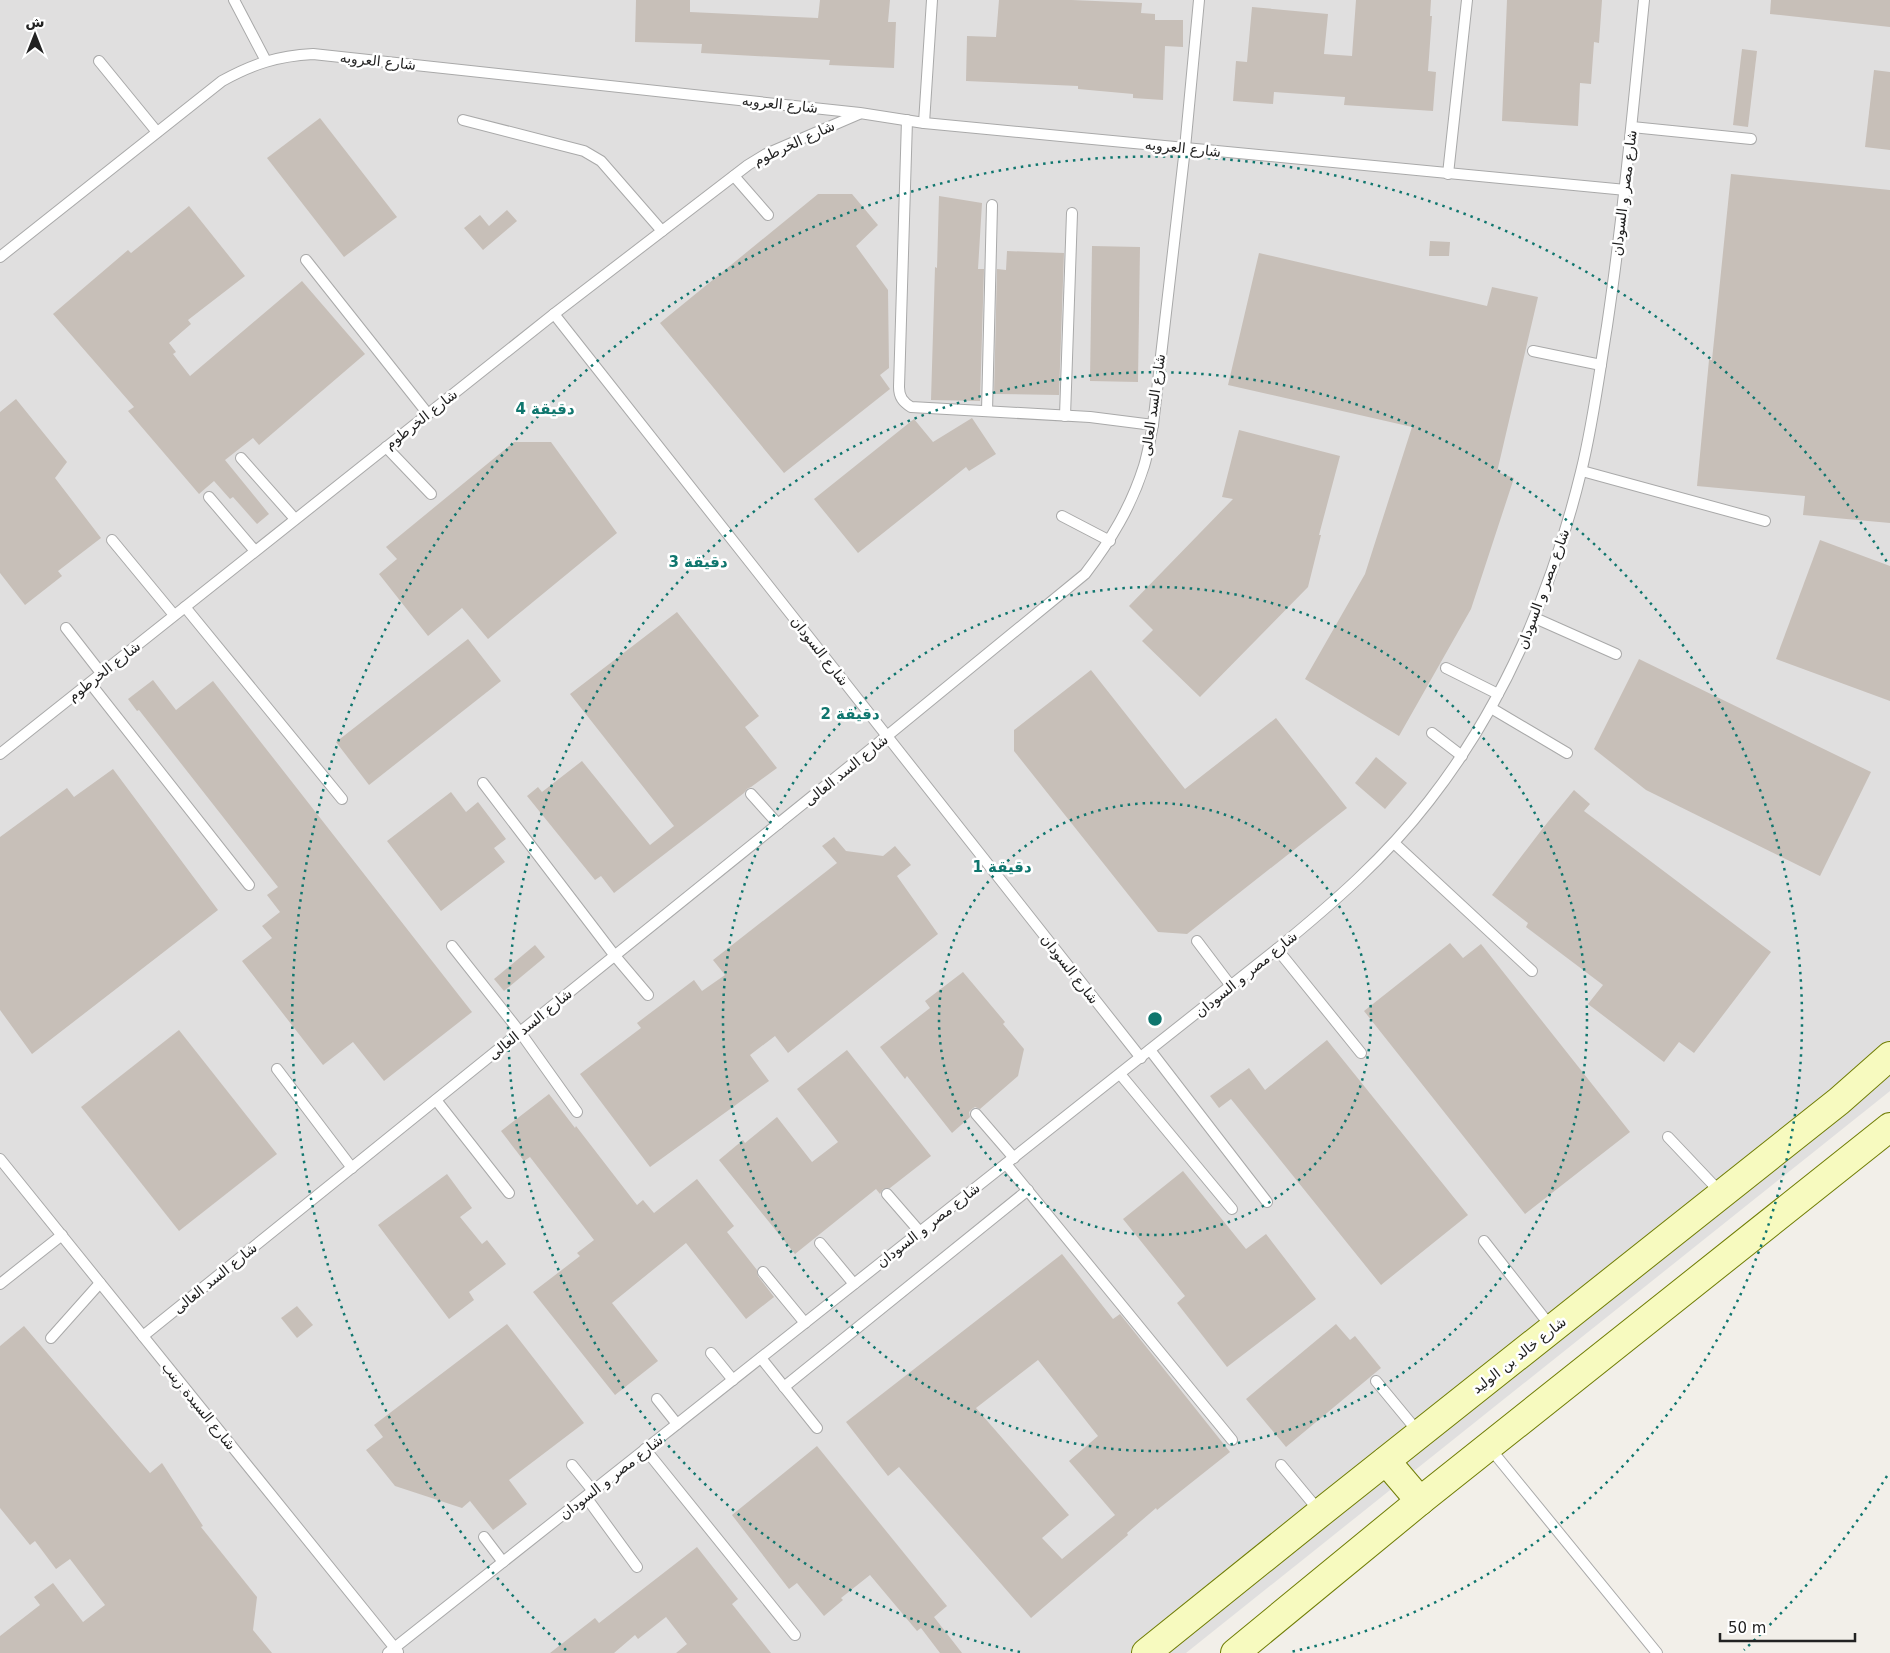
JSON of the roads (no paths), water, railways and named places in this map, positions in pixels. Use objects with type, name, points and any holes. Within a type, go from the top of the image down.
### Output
[{"type":"main road","name":"شارع خالد بن الوليد","points":[[1146,1653],[1552,1328],[1840,1101],[1890,1056]]},
{"type":"main road","points":[[1236,1653],[1488,1446],[1877,1146],[1890,1127]]},
{"type":"main road","points":[[1386,1461],[1420,1501]]},
{"type":"lane","points":[[234,0],[266,61]]},
{"type":"lane","points":[[924,123],[932,0]]},
{"type":"lane","name":"شارع السد العالى","points":[[143,1336],[1085,574],[1110,540],[1130,504],[1144,466],[1153,425],[1185,148],[1199,0]]},
{"type":"lane","points":[[1448,174],[1467,0]]},
{"type":"lane","name":"شارع مصر و السودان","points":[[393,1651],[1277,949],[1338,898],[1394,844],[1429,801],[1462,756],[1491,708],[1514,664],[1535,618],[1560,551],[1582,471],[1601,365],[1626,190],[1644,0]]},
{"type":"lane","name":"شارع العروبه","points":[[0,257],[222,81],[266,61],[289,56],[313,54],[860,113],[924,123],[1626,190]]},
{"type":"lane","points":[[99,61],[157,132]]},
{"type":"lane","name":"شارع الخرطوم","points":[[2,748],[90,683],[554,314],[734,176],[766,154],[860,113]]},
{"type":"lane","points":[[463,120],[584,151],[601,161],[662,231]]},
{"type":"lane","points":[[907,120],[899,394],[903,402],[911,407],[1090,417],[1153,425]]},
{"type":"lane","points":[[1632,127],[1751,139]]},
{"type":"lane","points":[[734,176],[768,215]]},
{"type":"lane","points":[[987,411],[992,205]]},
{"type":"lane","points":[[1065,416],[1072,213]]},
{"type":"lane","points":[[306,260],[428,414]]},
{"type":"lane","name":"شارع السودان","points":[[554,314],[1141,1058]]},
{"type":"lane","points":[[1533,351],[1601,365]]},
{"type":"lane","points":[[386,447],[431,494]]},
{"type":"lane","points":[[241,458],[295,519]]},
{"type":"lane","points":[[1582,471],[1765,521]]},
{"type":"lane","points":[[209,497],[255,551]]},
{"type":"lane","points":[[1062,516],[1110,540]]},
{"type":"lane","points":[[112,540],[174,615]]},
{"type":"lane","points":[[185,607],[342,799]]},
{"type":"lane","points":[[1535,618],[1616,654]]},
{"type":"lane","points":[[66,628],[101,673]]},
{"type":"lane","points":[[1446,668],[1498,694]]},
{"type":"lane","points":[[90,683],[249,885]]},
{"type":"lane","points":[[1491,708],[1567,753]]},
{"type":"lane","points":[[1432,733],[1462,756]]},
{"type":"lane","points":[[483,783],[615,956],[648,995]]},
{"type":"lane","points":[[751,794],[778,824]]},
{"type":"lane","points":[[1394,844],[1532,971]]},
{"type":"lane","points":[[1197,941],[1231,986]]},
{"type":"lane","points":[[452,946],[520,1032],[578,1112]]},
{"type":"lane","points":[[1277,949],[1361,1053]]},
{"type":"lane","points":[[1150,1050],[1267,1202]]},
{"type":"lane","points":[[278,1069],[352,1168]]},
{"type":"lane","points":[[1120,1074],[1232,1209]]},
{"type":"lane","points":[[436,1100],[509,1193]]},
{"type":"lane","points":[[976,1114],[1010,1161],[1028,1190],[1232,1440]]},
{"type":"lane","points":[[1668,1137],[1722,1194]]},
{"type":"lane","name":"شارع السيدة زينب","points":[[0,1158],[393,1651]]},
{"type":"lane","points":[[784,1386],[1028,1190]]},
{"type":"lane","points":[[887,1194],[920,1232]]},
{"type":"lane","points":[[0,1284],[62,1235]]},
{"type":"lane","points":[[1484,1241],[1552,1328]]},
{"type":"lane","points":[[820,1243],[854,1284]]},
{"type":"lane","points":[[763,1272],[805,1323]]},
{"type":"lane","points":[[51,1338],[100,1283]]},
{"type":"lane","points":[[711,1353],[733,1380]]},
{"type":"lane","points":[[761,1358],[818,1428]]},
{"type":"lane","points":[[1376,1381],[1420,1434]]},
{"type":"lane","points":[[657,1398],[677,1424]]},
{"type":"lane","points":[[1488,1446],[1657,1653]]},
{"type":"lane","points":[[646,1449],[795,1635]]},
{"type":"lane","points":[[1281,1465],[1320,1513]]},
{"type":"lane","points":[[572,1466],[637,1567]]},
{"type":"lane","points":[[484,1537],[503,1562]]}]
